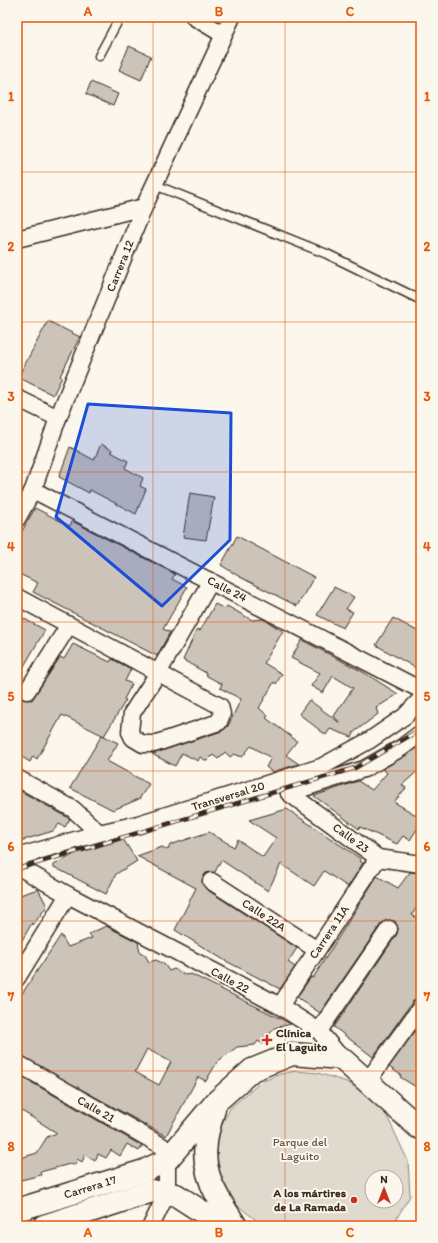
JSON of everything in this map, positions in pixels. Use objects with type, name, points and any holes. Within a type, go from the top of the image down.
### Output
[{"type":"main road","points":[[165,1161],[216,1102],[252,1070],[292,1054],[341,1058]]},
{"type":"main road","name":"Calle 22","points":[[341,1058],[420,1130]]},
{"type":"main road","points":[[216,1102],[206,1142],[205,1166],[214,1191],[236,1226]]},
{"type":"main road","name":"Carrera 17","points":[[17,1210],[144,1171],[165,1161]]},
{"type":"main road","points":[[159,1192],[176,1195],[224,1226]]},
{"type":"main road","name":"Carrera 17","points":[[44,1226],[159,1192]]},
{"type":"street","points":[[194,17],[224,35]]},
{"type":"street","name":"Carrera 12","points":[[19,512],[33,490],[58,418],[144,207],[232,17]]},
{"type":"street","points":[[17,239],[144,207]]},
{"type":"street","points":[[17,398],[58,418]]},
{"type":"street","name":"Calle 24","points":[[33,490],[421,690]]},
{"type":"street","points":[[17,597],[158,673],[220,706],[222,714],[219,722],[154,744],[143,744],[133,738],[130,732],[132,713],[158,673],[210,581]]},
{"type":"street","points":[[27,691],[69,625]]},
{"type":"street","name":"Transversal 20","points":[[17,857],[99,833],[138,824],[321,768],[370,740],[405,716],[421,699]]},
{"type":"street","name":"Calle 23","points":[[421,733],[401,748],[364,769],[289,793],[378,858],[421,864]]},
{"type":"street","points":[[17,778],[73,808],[99,833]]},
{"type":"street","name":"Carrera 11A","points":[[280,1006],[378,858]]},
{"type":"street","name":"Calle 22","points":[[17,866],[68,895],[280,1006],[319,1031],[341,1058]]},
{"type":"street","points":[[17,881],[34,876]]},
{"type":"street","name":"Calle 22A","points":[[211,881],[317,950]]},
{"type":"street","points":[[17,978],[68,895]]},
{"type":"street","points":[[319,1031],[389,929]]},
{"type":"street","points":[[367,1082],[421,1007]]},
{"type":"street","name":"Calle 21","points":[[17,1063],[162,1146],[167,1152],[165,1161]]},
{"type":"street","points":[[151,1226],[165,1161]]},
{"type":"lane","points":[[99,56],[120,17]]},
{"type":"lane","points":[[155,184],[327,254],[421,300]]},
{"type":"highlighted area","points":[[88,404],[231,413],[230,540],[162,606],[56,517]]},
{"type":"green space","name":"Parque del Laguito","points":[[297,1071],[318,1073],[347,1082],[380,1101],[408,1161],[410,1196],[404,1206],[404,1169],[364,1169],[364,1209],[402,1209],[392,1226],[264,1226],[238,1206],[219,1181],[217,1159],[218,1139],[222,1123],[231,1107],[261,1082],[280,1074]]},
{"type":"building","points":[[129,46],[151,56],[141,80],[119,70]]},
{"type":"building","points":[[91,82],[118,94],[113,106],[86,94]]},
{"type":"building","points":[[48,321],[80,337],[60,376],[62,377],[53,395],[18,377]]},
{"type":"building","points":[[101,444],[112,450],[111,452],[128,461],[125,468],[143,478],[140,486],[146,489],[136,514],[90,490],[89,493],[59,477],[70,447],[94,460]]},
{"type":"building","points":[[190,493],[214,497],[206,540],[183,537]]},
{"type":"building","points":[[35,508],[70,526],[72,521],[175,574],[172,579],[187,587],[163,629],[170,632],[157,656],[33,592],[38,583],[17,573],[17,540]]},
{"type":"building","points":[[237,536],[314,577],[297,606],[240,577],[221,565]]},
{"type":"building","points":[[334,587],[354,597],[346,609],[353,612],[343,628],[317,615]]},
{"type":"building","points":[[215,604],[225,609],[227,606],[252,620],[263,619],[283,631],[264,663],[282,674],[276,684],[274,682],[259,708],[268,716],[266,718],[297,741],[286,755],[299,764],[272,772],[266,767],[271,758],[251,746],[242,757],[234,754],[230,757],[225,752],[218,759],[213,755],[207,761],[200,757],[198,761],[182,753],[175,766],[152,754],[222,731],[228,726],[241,699],[220,688],[222,684],[183,660],[197,629],[200,631]]},
{"type":"building","points":[[17,615],[45,630],[17,678]]},
{"type":"building","points":[[393,618],[421,633],[421,671],[376,645]]},
{"type":"building","points":[[302,640],[363,672],[398,694],[376,708],[378,714],[353,733],[354,734],[352,737],[330,729],[326,735],[299,714],[309,700],[340,723],[334,716],[353,688],[333,676],[323,693],[311,686],[320,673],[291,658]]},
{"type":"building","points":[[73,644],[110,662],[112,659],[131,669],[125,681],[132,684],[124,699],[126,700],[104,736],[62,715],[37,759],[33,756],[30,762],[17,754],[17,692],[22,699],[32,700],[60,657],[64,659]]},
{"type":"building","points":[[102,735],[118,743],[107,761],[149,784],[139,799],[113,810],[70,788]]},
{"type":"building","points":[[421,745],[421,768],[402,785],[406,788],[394,802],[421,818],[421,831],[417,829],[410,840],[403,836],[397,844],[360,827],[359,829],[314,796],[358,781],[372,790],[387,773],[383,769]]},
{"type":"building","points":[[17,789],[70,819],[65,827],[59,824],[53,831],[17,842]]},
{"type":"building","points":[[287,809],[361,859],[360,861],[363,863],[348,887],[324,871],[314,886],[281,864],[268,891],[221,860],[215,872],[206,873],[202,881],[206,889],[297,948],[288,962],[295,967],[280,989],[224,960],[175,930],[196,888],[137,856],[162,847],[168,850],[170,845],[209,832],[234,847],[238,840],[263,857],[276,838],[249,820]]},
{"type":"building","points":[[123,839],[137,861],[116,874],[106,894],[52,866],[80,851],[82,852]]},
{"type":"building","points":[[410,872],[421,873],[421,900],[412,915],[421,920],[421,998],[413,1001],[373,1057],[334,1027],[397,934],[398,929],[395,921],[389,920],[381,924],[320,1013],[297,997],[311,977],[313,978],[377,876],[398,888]]},
{"type":"building","points":[[38,889],[47,906],[33,925],[32,923],[17,949],[17,896]]},
{"type":"building","points":[[106,926],[138,942],[140,952],[145,955],[149,962],[156,960],[164,964],[169,971],[174,969],[186,975],[191,974],[291,1024],[274,1028],[263,1044],[258,1041],[255,1045],[237,1047],[217,1062],[206,1081],[198,1077],[166,1136],[17,1054],[17,1001],[61,935],[68,947],[92,938],[89,934]],"holes":[[[147,1049],[171,1062],[159,1085],[135,1072]]]},
{"type":"building","points":[[421,1023],[421,1090],[400,1077],[401,1075],[389,1067]]},
{"type":"building","points":[[17,1074],[142,1146],[139,1151],[127,1144],[120,1156],[111,1150],[106,1158],[98,1154],[95,1161],[85,1155],[82,1162],[77,1159],[75,1165],[70,1164],[40,1172],[41,1175],[17,1181],[17,1159],[37,1153],[47,1137],[57,1133],[17,1108]]},
{"type":"railway","points":[[17,869],[355,768],[421,729]]},
{"type":"place","name":"Clínica El Laguito","points":[[267,1040]]},
{"type":"place","name":"A los mártires de La Ramada","points":[[354,1200]]}]
